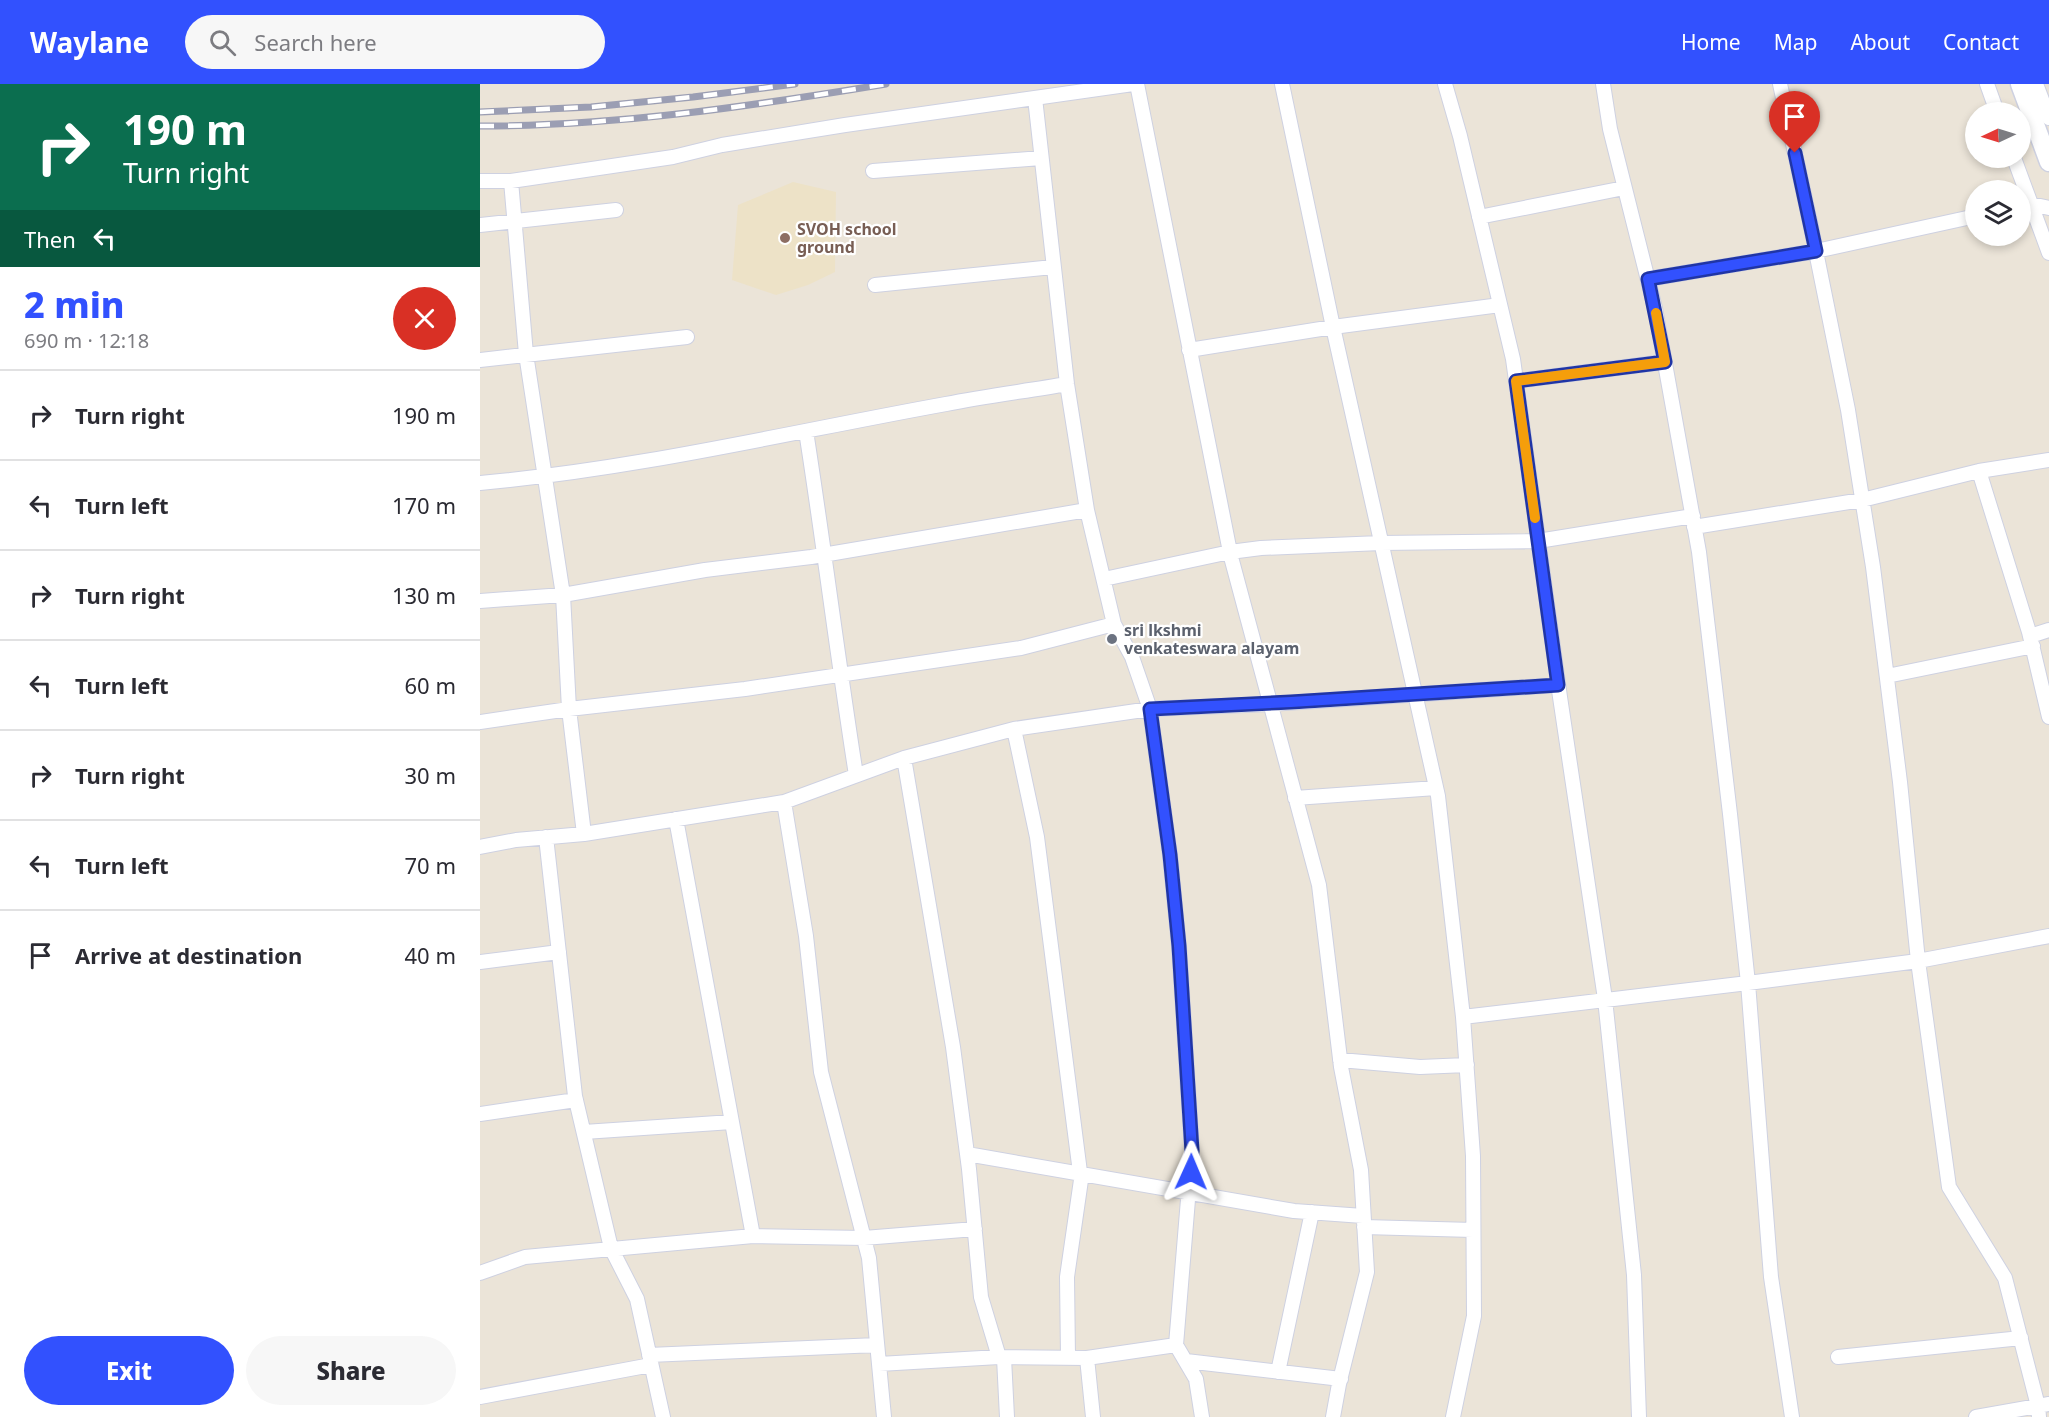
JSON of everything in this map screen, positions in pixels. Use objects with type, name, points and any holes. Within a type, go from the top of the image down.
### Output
[{"type":"street","points":[[480,182],[510,181],[673,157],[722,145],[913,114],[1135,84],[1230,552],[1318,885],[1340,1060],[1360,1170],[1367,1272],[1333,1417]]},
{"type":"street","points":[[1282,84],[1333,327],[1436,788],[1463,1017],[1473,1156],[1474,1316],[1453,1417]]},
{"type":"street","points":[[1445,84],[1460,136],[1516,381],[1605,999],[1634,1275],[1639,1417]]},
{"type":"street","points":[[1604,84],[1610,129],[1648,279],[1694,522],[1748,983],[1771,1277],[1791,1417]]},
{"type":"street","points":[[1779,84],[1848,410],[1873,567],[1900,782],[1918,961],[1949,1187],[2006,1278],[2042,1409],[1976,1417]]},
{"type":"street","points":[[1987,84],[1993,102]]},
{"type":"street","points":[[2020,84],[2049,162]]},
{"type":"street","points":[[2036,84],[2049,118]]},
{"type":"street","points":[[1035,98],[1067,384],[1087,510],[1114,624],[1132,657],[1150,709],[1170,855],[1179,946],[1192,1151],[1176,1345],[1196,1379],[1202,1417]]},
{"type":"street","points":[[873,171],[1041,158]]},
{"type":"street","points":[[510,181],[526,354],[563,595],[569,709],[584,834]]},
{"type":"street","points":[[1479,217],[1624,188]]},
{"type":"street","points":[[2031,206],[2049,208]]},
{"type":"street","points":[[480,225],[616,210]]},
{"type":"street","points":[[2031,215],[2049,253]]},
{"type":"street","points":[[1648,279],[1816,251],[1965,218]]},
{"type":"street","points":[[875,285],[1053,267]]},
{"type":"street","points":[[1189,350],[1333,327],[1500,305]]},
{"type":"street","points":[[480,360],[687,337]]},
{"type":"street","points":[[1516,381],[1665,362]]},
{"type":"street","points":[[480,483],[545,477],[806,431],[947,403],[1067,384]]},
{"type":"street","points":[[806,431],[856,776]]},
{"type":"street","points":[[1104,579],[1230,552],[1262,548],[1381,543],[1538,542],[1862,500],[1979,471],[2049,460]]},
{"type":"street","points":[[1979,471],[2032,641],[2049,717]]},
{"type":"street","points":[[480,601],[563,595],[705,570],[825,555],[1087,510]]},
{"type":"street","points":[[480,722],[569,709],[746,689],[1021,648],[1114,624]]},
{"type":"street","points":[[1887,676],[2032,641],[2049,630]]},
{"type":"street","points":[[480,847],[516,840],[584,834],[784,802],[904,758],[1014,729],[1150,709],[1270,704],[1558,685]]},
{"type":"street","points":[[1014,729],[1037,837],[1081,1175],[1067,1277],[1068,1358]]},
{"type":"street","points":[[904,758],[953,1047],[967,1154],[981,1297],[1002,1358],[1007,1417]]},
{"type":"street","points":[[1295,798],[1436,788]]},
{"type":"street","points":[[784,802],[806,936],[821,1072],[869,1257],[884,1417]]},
{"type":"street","points":[[676,819],[753,1236]]},
{"type":"street","points":[[546,837],[576,1100],[611,1248],[637,1299],[663,1417]]},
{"type":"street","points":[[1463,1017],[1918,961],[2049,936]]},
{"type":"street","points":[[480,963],[559,952]]},
{"type":"street","points":[[1340,1060],[1420,1067],[1467,1065]]},
{"type":"street","points":[[480,1114],[576,1100]]},
{"type":"street","points":[[584,1132],[732,1122]]},
{"type":"street","points":[[967,1154],[1364,1222],[1473,1230]]},
{"type":"street","points":[[1278,1372],[1312,1212]]},
{"type":"street","points":[[480,1273],[525,1257],[611,1248],[753,1236],[864,1238],[975,1229]]},
{"type":"street","points":[[1838,1357],[2021,1338]]},
{"type":"street","points":[[480,1397],[650,1360],[878,1345]]},
{"type":"street","points":[[879,1364],[1002,1358],[1087,1358],[1176,1345]]},
{"type":"street","points":[[1087,1358],[1093,1417]]},
{"type":"street","points":[[1186,1361],[1341,1379]]},
{"type":"shaded area","name":"SVOH school ground","points":[[793,182],[836,192],[835,272],[808,285],[776,295],[732,280],[738,205]]},
{"type":"railway","points":[[480,112],[591,107],[795,84]]},
{"type":"railway","points":[[480,126],[633,119],[735,107],[886,84]]},
{"type":"slow traffic","points":[[1535,518],[1516,381],[1665,362],[1656,313]]},
{"type":"place","name":"SVOH school ground","points":[[785,238]]},
{"type":"place","name":"sri lkshmi venkateswara alayam","points":[[1112,639]]},
{"type":"route","points":[[1191,1172],[1192,1151],[1179,946],[1170,855],[1150,709],[1558,685],[1516,381],[1665,362],[1648,279],[1816,251],[1795,153]]}]
